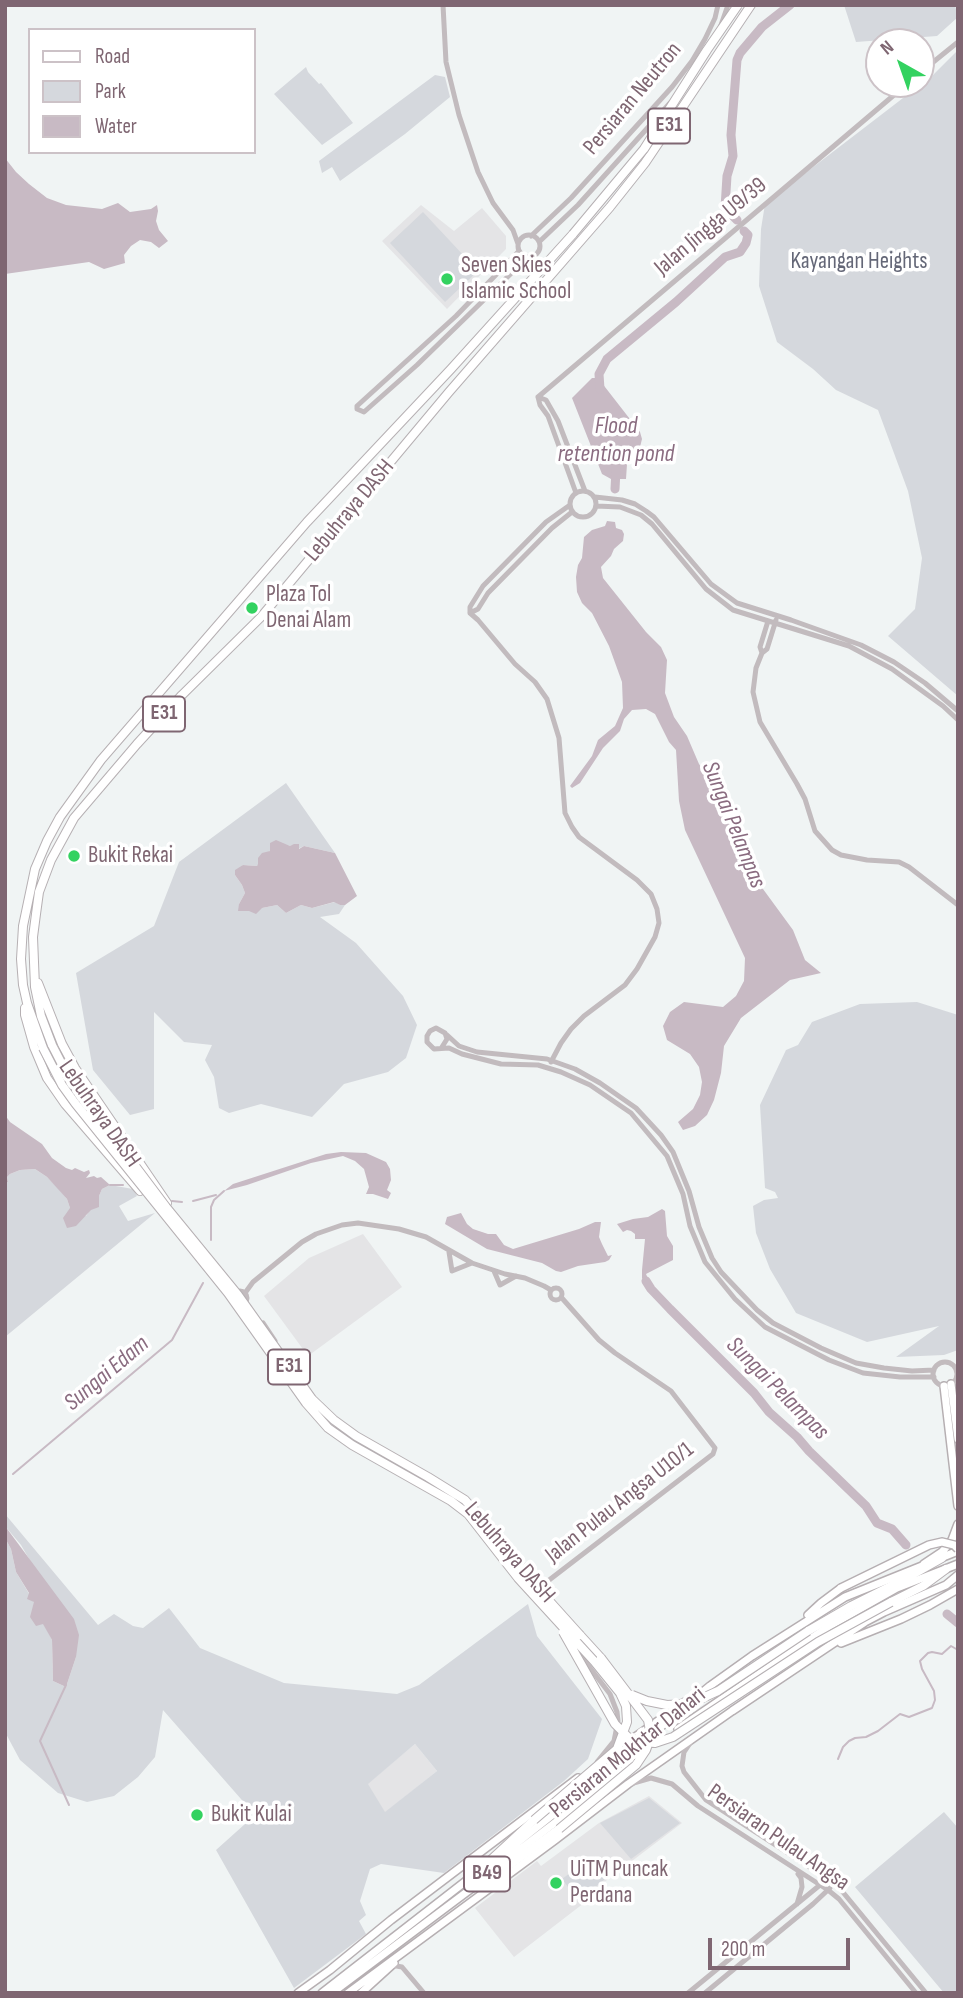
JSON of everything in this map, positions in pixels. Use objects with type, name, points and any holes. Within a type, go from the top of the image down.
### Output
[{"type":"highway","name":"Lebuhraya DASH","points":[[472,1888],[489,1880],[559,1829],[629,1772],[646,1750],[651,1736],[648,1720],[610,1669],[526,1575],[465,1500],[356,1436],[334,1420],[312,1398],[237,1295],[166,1208],[47,1046],[27,1003],[21,959],[23,926],[35,869],[47,841],[101,760],[307,522],[573,234],[644,149],[738,5]]},
{"type":"highway","name":"Lebuhraya DASH","points":[[560,1624],[512,1570],[468,1514],[451,1501],[352,1445],[328,1428],[306,1403],[228,1293],[75,1104],[57,1076],[47,1046],[37,1003],[33,936],[39,892],[51,860],[74,818],[182,695],[261,617],[449,392],[580,242],[645,163],[751,5]]},
{"type":"highway","points":[[35,977],[62,1044],[75,1068],[171,1209]]},
{"type":"highway","points":[[27,1003],[25,1016],[47,1078],[65,1104],[140,1191]]},
{"type":"highway","points":[[629,1694],[667,1705],[696,1701],[718,1691],[851,1606],[942,1558]]},
{"type":"highway","points":[[560,1624],[615,1724],[629,1738],[655,1743],[673,1737],[818,1642],[923,1586],[946,1569]]},
{"type":"highway","points":[[480,1870],[617,1749],[627,1722],[626,1706],[615,1686],[560,1624]]},
{"type":"main road","points":[[948,1385],[958,1477]]},
{"type":"main road","points":[[954,1437],[950,1449],[958,1506]]},
{"type":"main road","points":[[923,1565],[942,1552],[952,1540],[958,1524]]},
{"type":"main road","points":[[797,1626],[821,1602],[841,1588],[929,1545],[942,1542],[954,1545],[958,1550]]},
{"type":"main road","name":"Persiaran Mokhtar Dahari","points":[[322,1993],[589,1786],[710,1686],[797,1626],[845,1597],[958,1550]]},
{"type":"main road","name":"Persiaran Mokhtar Dahari","points":[[332,1993],[642,1756],[751,1678],[865,1605],[897,1588],[958,1564]]},
{"type":"main road","points":[[821,1652],[865,1622],[946,1585],[958,1575]]},
{"type":"main road","name":"B49","points":[[348,1993],[628,1784],[763,1690],[821,1652],[911,1614],[958,1589]]},
{"type":"main road","points":[[298,1993],[616,1747],[710,1686]]},
{"type":"main road","points":[[360,1993],[426,1935]]},
{"type":"main road","points":[[308,1993],[330,1970]]},
{"type":"street","points":[[443,5],[446,62],[459,115],[478,172],[494,203],[513,230],[519,251],[528,257]]},
{"type":"street","name":"Persiaran Neutron","points":[[528,236],[571,198],[672,87],[705,39],[718,5]]},
{"type":"street","name":"Persiaran Neutron","points":[[538,242],[578,205],[678,94],[715,40],[728,5]]},
{"type":"street","points":[[935,61],[958,42]]},
{"type":"street","name":"Jalan Jingga U9/39","points":[[538,397],[890,98]]},
{"type":"street","points":[[513,230],[538,242],[538,252],[528,257],[400,381],[364,412],[357,409],[357,406],[456,316],[519,251]]},
{"type":"street","points":[[518,244],[528,236]]},
{"type":"street","points":[[538,397],[546,400],[558,421],[585,491],[595,498],[622,500],[646,511],[711,584],[737,603],[785,625],[849,646],[892,669],[958,720]]},
{"type":"street","points":[[538,397],[548,416],[576,493]]},
{"type":"street","points":[[585,491],[576,493],[570,499],[571,509],[579,517],[589,516],[595,510],[595,498]]},
{"type":"street","points":[[596,506],[620,507],[641,515],[652,523],[706,589],[733,610],[826,632],[872,650],[925,683],[958,711]]},
{"type":"street","points":[[548,1068],[571,1029],[625,985],[655,937],[659,922],[651,894],[637,880],[579,837],[572,827],[565,813],[559,738],[547,699],[535,682],[470,614],[478,609],[488,593],[571,509]]},
{"type":"street","points":[[758,618],[769,632]]},
{"type":"street","points":[[772,619],[769,632],[760,647],[762,653],[753,692],[760,722],[805,799],[810,820],[820,840],[832,850],[850,858],[899,862],[958,905]]},
{"type":"street","points":[[769,632],[785,625]]},
{"type":"street","points":[[934,1370],[912,1371],[856,1363],[773,1323],[737,1291],[712,1258],[699,1227],[690,1191],[673,1152],[661,1135],[636,1108],[600,1083],[575,1069],[551,1061],[477,1052],[459,1046],[436,1028],[430,1031],[427,1042],[431,1047],[442,1047],[501,1064],[538,1065],[576,1077],[631,1113],[667,1156],[673,1168],[683,1194],[690,1226],[705,1262],[735,1299],[765,1327],[829,1360],[863,1373],[934,1377]]},
{"type":"street","points":[[442,1047],[447,1039],[445,1033]]},
{"type":"street","points":[[140,1191],[238,1294],[247,1296],[243,1303]]},
{"type":"street","points":[[171,1209],[238,1294]]},
{"type":"street","points":[[516,1276],[472,1263],[426,1237],[358,1223],[342,1225],[302,1242],[238,1294],[234,1301],[243,1303],[267,1329],[309,1390],[327,1411],[359,1435],[456,1490],[491,1523],[535,1579],[544,1584],[544,1592],[612,1677],[645,1702],[662,1707],[672,1706],[710,1686]]},
{"type":"street","points":[[449,1252],[452,1271],[472,1263]]},
{"type":"street","points":[[494,1271],[499,1285],[516,1276]]},
{"type":"street","name":"Jalan Pulau Angsa U10/1","points":[[516,1276],[551,1290],[559,1289],[561,1297],[599,1340],[671,1391],[715,1448],[713,1454],[544,1584]]},
{"type":"street","points":[[243,1303],[283,1368],[330,1426],[356,1445],[451,1499],[468,1512],[483,1525],[529,1584],[529,1591],[537,1596],[615,1704],[617,1733],[595,1764]]},
{"type":"street","points":[[950,1363],[956,1366],[958,1376],[948,1385],[936,1382],[934,1370],[938,1364],[950,1363]]},
{"type":"street","points":[[529,1584],[535,1579]]},
{"type":"street","points":[[537,1596],[544,1592]]},
{"type":"street","name":"Persiaran Pulau Angsa","points":[[691,1740],[684,1752],[682,1766],[706,1800],[835,1883],[926,1993]]},
{"type":"street","name":"Persiaran Pulau Angsa","points":[[628,1784],[651,1778],[672,1784],[698,1805],[828,1890],[839,1899],[916,1993]]},
{"type":"street","points":[[792,1868],[801,1878],[802,1887],[796,1906]]},
{"type":"street","points":[[688,1993],[796,1906],[820,1885],[826,1876]]},
{"type":"street","points":[[705,1993],[835,1883]]},
{"type":"street","points":[[813,1904],[830,1897],[839,1899]]},
{"type":"street","points":[[391,1965],[402,1967],[424,1993]]},
{"type":"shaded area","name":"Seven Skies Islamic School","points":[[421,205],[454,231],[482,208],[506,236],[506,249],[447,309],[382,241]]},
{"type":"shaded area","points":[[363,1234],[402,1287],[308,1356],[264,1296],[309,1258]]},
{"type":"shaded area","points":[[415,1744],[437,1771],[385,1813],[367,1784]]},
{"type":"shaded area","name":"UiTM Puncak Perdana","points":[[649,1796],[682,1823],[582,1899],[584,1903],[514,1957],[475,1908],[537,1861],[541,1866],[599,1823]]},
{"type":"green space","points":[[844,5],[955,5],[958,17],[937,36],[935,28],[865,28],[865,41],[856,42]]},
{"type":"green space","name":"Kayangan Heights","points":[[958,50],[958,696],[888,636],[915,609],[922,558],[908,491],[878,410],[836,390],[777,342],[759,286],[761,229],[765,204],[903,98],[935,98],[935,73]]},
{"type":"green space","points":[[306,67],[353,123],[322,145],[274,94]]},
{"type":"green space","points":[[435,75],[445,77],[450,97],[340,181],[332,167],[322,173],[319,161]]},
{"type":"green space","points":[[423,212],[478,271],[445,302],[390,243]]},
{"type":"green space","points":[[286,783],[335,853],[304,846],[298,849],[299,845],[270,843],[270,851],[257,866],[243,865],[235,875],[245,893],[239,904],[262,908],[277,905],[286,913],[301,905],[312,908],[335,902],[345,905],[339,914],[320,917],[356,943],[403,996],[417,1025],[406,1058],[388,1072],[344,1084],[312,1117],[261,1104],[229,1113],[219,1108],[214,1077],[205,1060],[212,1045],[184,1042],[154,1012],[154,1109],[130,1115],[93,1070],[76,973],[154,926],[179,862]]},
{"type":"green space","points":[[917,1002],[958,1015],[958,1350],[944,1355],[896,1357],[939,1326],[867,1342],[796,1313],[770,1269],[756,1233],[753,1206],[764,1200],[778,1198],[775,1192],[765,1188],[760,1105],[786,1050],[798,1045],[812,1022],[860,1004]]},
{"type":"green space","points":[[35,1169],[58,1188],[70,1208],[86,1216],[102,1189],[110,1185],[133,1189],[137,1196],[119,1206],[128,1221],[155,1213],[5,1337],[5,1182],[8,1182],[7,1177],[10,1174]]},
{"type":"green space","points":[[5,1514],[98,1625],[114,1614],[133,1626],[143,1628],[169,1608],[200,1648],[284,1683],[397,1694],[419,1685],[528,1604],[537,1636],[602,1719],[588,1759],[564,1781],[444,1873],[381,1864],[370,1869],[360,1901],[366,1915],[359,1921],[366,1934],[294,1988],[216,1850],[255,1815],[163,1710],[155,1757],[138,1777],[114,1796],[87,1802],[58,1793],[20,1760],[5,1732],[5,1538],[11,1549],[16,1572],[52,1640],[53,1681],[66,1687],[76,1657],[32,1564],[5,1526]],"holes":[[[415,1744],[437,1771],[385,1812],[368,1784]]]},
{"type":"green space","points":[[649,1798],[680,1823],[631,1859],[600,1823]]},
{"type":"green space","points":[[944,1812],[958,1828],[958,1993],[944,1993],[855,1887]]},
{"type":"green space","points":[[589,1859],[605,1879],[580,1900],[562,1879]]},
{"type":"water","points":[[5,158],[16,172],[47,198],[66,205],[102,209],[118,203],[130,212],[151,209],[157,205],[156,221],[168,241],[159,248],[151,242],[140,240],[124,255],[125,263],[104,269],[89,262],[5,274]]},
{"type":"water","name":"Flood retention pond","points":[[592,378],[598,378],[640,432],[642,439],[639,451],[627,464],[626,479],[611,479],[602,474],[572,398]]},
{"type":"water","points":[[607,521],[615,522],[616,528],[624,534],[623,541],[601,567],[603,578],[661,647],[667,660],[665,693],[674,717],[687,736],[699,764],[732,808],[743,838],[745,866],[749,876],[763,889],[793,930],[805,960],[821,973],[790,980],[741,1018],[724,1046],[721,1073],[707,1115],[695,1126],[683,1130],[678,1122],[693,1109],[700,1095],[702,1082],[699,1067],[690,1054],[667,1040],[663,1026],[670,1012],[684,1002],[723,1007],[736,996],[744,981],[745,958],[685,830],[679,801],[676,750],[655,714],[646,709],[632,710],[624,719],[620,731],[603,748],[580,783],[572,788],[570,786],[592,756],[598,740],[615,726],[623,708],[622,682],[609,646],[592,613],[582,603],[577,592],[576,577],[582,558],[584,537],[592,530],[605,526]]},
{"type":"water","points":[[276,840],[290,846],[299,844],[299,849],[304,846],[335,853],[357,896],[345,905],[334,902],[312,908],[301,905],[286,913],[277,905],[262,908],[256,914],[238,911],[245,893],[235,870],[243,865],[257,866],[258,858],[262,853],[270,851],[270,843]]},
{"type":"water","points":[[5,1115],[10,1122],[42,1144],[52,1158],[66,1168],[84,1172],[89,1170],[86,1178],[101,1177],[110,1185],[102,1189],[99,1207],[91,1210],[76,1226],[67,1228],[63,1218],[70,1208],[67,1199],[47,1177],[35,1169],[10,1174],[7,1177],[8,1182],[5,1182]]},
{"type":"water","points":[[366,1153],[386,1162],[391,1180],[387,1190],[391,1193],[388,1199],[366,1194],[369,1187],[364,1169],[343,1156],[311,1163],[224,1191],[233,1184],[326,1154]]},
{"type":"water","points":[[662,1209],[665,1211],[667,1236],[673,1246],[673,1260],[646,1274],[652,1288],[649,1290],[642,1278],[645,1239],[635,1239],[635,1234],[627,1230],[623,1232],[617,1224],[648,1217]]},
{"type":"water","points":[[461,1213],[473,1229],[496,1234],[504,1245],[513,1249],[601,1222],[599,1237],[608,1256],[612,1255],[605,1262],[556,1271],[542,1263],[487,1249],[445,1224],[447,1217]]},
{"type":"water","points":[[5,1526],[74,1619],[79,1635],[76,1657],[66,1687],[53,1681],[52,1640],[43,1624],[36,1626],[30,1617],[34,1602],[27,1599],[29,1593],[16,1572],[11,1549],[5,1538]]},
{"type":"waterway","name":"Sungai Pelampas","points":[[737,220],[725,208],[727,176],[733,156],[731,135],[737,60],[762,27],[790,5]]},
{"type":"waterway","name":"Sungai Pelampas","points":[[600,389],[599,374],[607,359],[725,257],[740,252],[748,235],[744,231]]},
{"type":"waterway","name":"Sungai Pelampas","points":[[615,489],[616,470]]},
{"type":"waterway","points":[[110,1185],[123,1185]]},
{"type":"waterway","name":"Sungai Edam","points":[[211,1240],[211,1207],[224,1191]]},
{"type":"waterway","points":[[193,1201],[216,1195]]},
{"type":"waterway","points":[[172,1201],[182,1202]]},
{"type":"waterway","name":"Sungai Pelampas","points":[[646,1281],[769,1412],[866,1506],[877,1523],[892,1529],[906,1545]]},
{"type":"waterway","name":"Sungai Edam","points":[[13,1474],[172,1340],[203,1283]]},
{"type":"waterway","name":"Sungai Pelampas","points":[[947,1614],[958,1623]]},
{"type":"waterway","points":[[838,1759],[849,1741],[878,1731],[900,1714],[909,1717],[932,1708],[934,1691],[920,1661],[928,1653],[942,1654],[951,1646],[958,1650]]},
{"type":"waterway","points":[[66,1685],[40,1741],[69,1805]]},
{"type":"place","name":"Seven Skies Islamic School","points":[[447,279]]},
{"type":"place","name":"Plaza Tol Denai Alam","points":[[252,608]]},
{"type":"place","name":"Bukit Rekai","points":[[74,856]]},
{"type":"place","name":"Bukit Kulai","points":[[197,1815]]},
{"type":"place","name":"UiTM Puncak Perdana","points":[[556,1883]]}]
